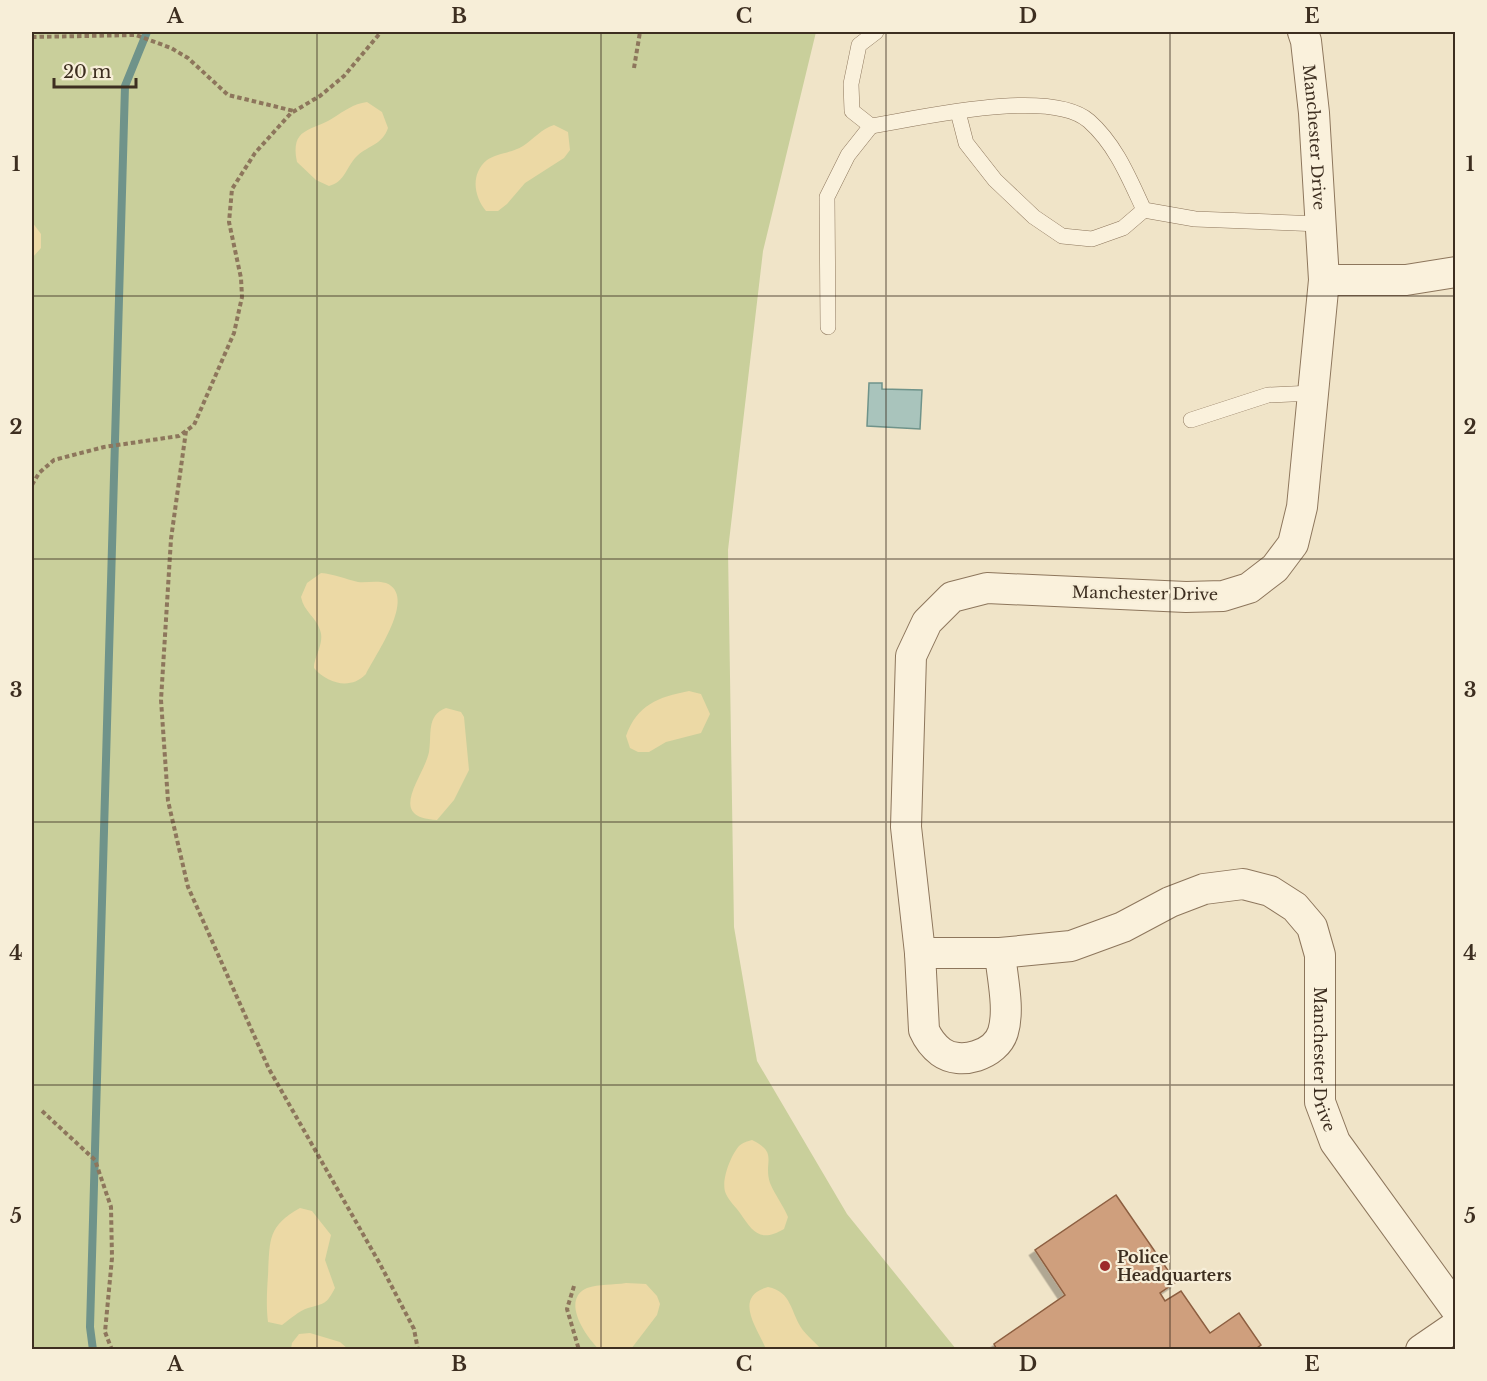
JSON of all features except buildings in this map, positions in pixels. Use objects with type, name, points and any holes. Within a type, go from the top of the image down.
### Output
[{"type":"street","name":"Manchester Drive","points":[[1000,954],[1005,1020],[1002,1034],[988,1051],[967,1058],[943,1053],[929,1040],[924,1030],[920,953],[906,826],[911,656],[927,622],[952,597],[987,588],[1186,597],[1223,596],[1249,588],[1275,568],[1293,544],[1302,507],[1324,280],[1307,35]]},
{"type":"street","points":[[1324,280],[1406,280],[1455,272]]},
{"type":"street","name":"Manchester Drive","points":[[920,953],[1000,954],[1071,946],[1123,927],[1170,902],[1204,889],[1243,884],[1270,891],[1295,908],[1312,927],[1320,955],[1320,1102],[1335,1142],[1455,1309]]},
{"type":"street","points":[[1421,1350],[1455,1326]]},
{"type":"lane","points":[[871,126],[852,111],[850,84],[859,45],[876,32]]},
{"type":"lane","points":[[828,327],[827,197],[849,155],[871,126],[1012,105],[1060,106],[1088,119],[1113,147],[1144,210]]},
{"type":"lane","points":[[958,112],[966,143],[995,180],[1034,216],[1062,236],[1092,239],[1123,228],[1144,210]]},
{"type":"lane","points":[[1144,210],[1195,219],[1320,224]]},
{"type":"lane","points":[[1191,420],[1268,395],[1313,393]]},
{"type":"path","points":[[32,485],[39,473],[54,460],[104,447],[179,436],[194,425],[234,333],[242,297],[241,278],[229,222],[232,189],[255,153],[294,111],[320,96],[344,76],[381,32]]},
{"type":"path","points":[[634,68],[640,32]]},
{"type":"path","points":[[32,37],[136,35],[171,48],[188,58],[228,95],[294,111]]},
{"type":"path","points":[[186,431],[171,539],[161,700],[168,801],[188,887],[269,1069],[380,1264],[414,1329],[418,1350]]},
{"type":"path","points":[[42,1111],[95,1161],[111,1207],[111,1258],[105,1332],[112,1350]]},
{"type":"path","points":[[574,1286],[567,1309],[579,1350]]},
{"type":"green space","points":[[32,32],[816,32],[763,251],[728,550],[734,927],[757,1061],[847,1214],[956,1349],[32,1349]]},
{"type":"sand","points":[[367,102],[382,112],[388,128],[385,134],[353,160],[339,181],[329,186],[316,180],[297,162],[297,142],[300,136],[349,108]]},
{"type":"sand","points":[[554,125],[568,132],[570,150],[564,158],[525,183],[498,211],[486,211],[479,199],[476,186],[478,172],[482,166],[491,158],[523,146]]},
{"type":"sand","points":[[32,222],[41,234],[41,248],[32,258]]},
{"type":"sand","points":[[321,573],[358,582],[382,582],[395,590],[398,600],[396,612],[385,640],[366,674],[354,682],[333,681],[314,668],[321,635],[318,625],[301,597],[307,583]]},
{"type":"sand","points":[[689,691],[701,694],[710,714],[701,733],[666,742],[649,752],[638,752],[630,748],[626,736],[636,717],[643,710],[658,700]]},
{"type":"sand","points":[[446,708],[461,712],[464,717],[469,770],[454,800],[437,820],[422,818],[413,812],[410,804],[429,752],[431,726],[435,715]]},
{"type":"sand","points":[[752,1140],[768,1154],[770,1183],[788,1217],[784,1229],[769,1235],[753,1230],[729,1199],[725,1189],[725,1176],[736,1150],[740,1145]]},
{"type":"sand","points":[[300,1208],[312,1211],[331,1235],[325,1260],[335,1288],[324,1302],[301,1311],[282,1325],[268,1322],[267,1287],[272,1236],[281,1221]]},
{"type":"sand","points":[[626,1283],[646,1284],[657,1296],[660,1304],[657,1315],[631,1349],[599,1349],[588,1337],[578,1319],[576,1301],[579,1294],[587,1288]]},
{"type":"sand","points":[[768,1287],[782,1293],[790,1303],[802,1329],[821,1349],[766,1349],[750,1314],[749,1306],[751,1298],[757,1292]]},
{"type":"sand","points":[[310,1333],[340,1342],[348,1349],[291,1349],[292,1343],[299,1334]]},
{"type":"water","points":[[869,383],[882,383],[882,389],[922,390],[920,429],[867,426]]},
{"type":"waterway","points":[[93,1350],[90,1327],[125,86],[147,32]]},
{"type":"place","name":"Police Headquarters","points":[[1105,1266]]}]
